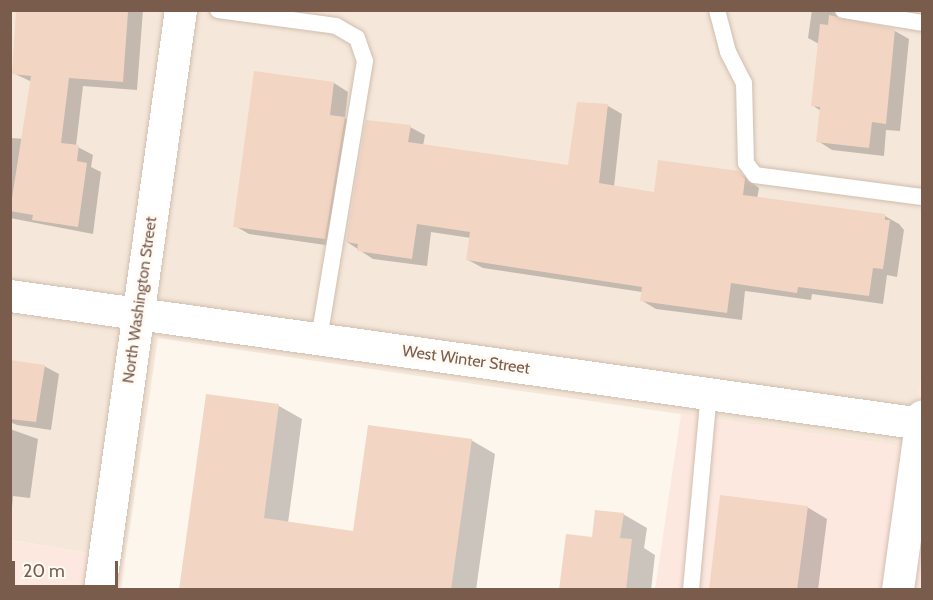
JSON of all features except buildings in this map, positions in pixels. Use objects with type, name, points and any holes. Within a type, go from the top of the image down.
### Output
[{"type":"street","name":"North Washington Street","points":[[100,590],[181,10]]},
{"type":"street","name":"West Winter Street","points":[[10,296],[922,422]]},
{"type":"street","points":[[898,590],[922,422]]},
{"type":"lane","points":[[218,10],[336,26],[357,38],[365,61],[319,340]]},
{"type":"lane","points":[[717,10],[728,52],[744,83],[746,164],[756,175],[922,197]]},
{"type":"lane","points":[[843,10],[922,22]]},
{"type":"lane","points":[[691,590],[709,394]]},
{"type":"shaded area","points":[[10,11],[922,11],[922,371],[913,448],[158,338],[125,559],[11,540]]},
{"type":"shaded area","points":[[922,371],[922,589],[655,590],[681,414],[912,448]]},
{"type":"shaded area","points":[[10,540],[125,559],[121,589],[11,589]]}]
